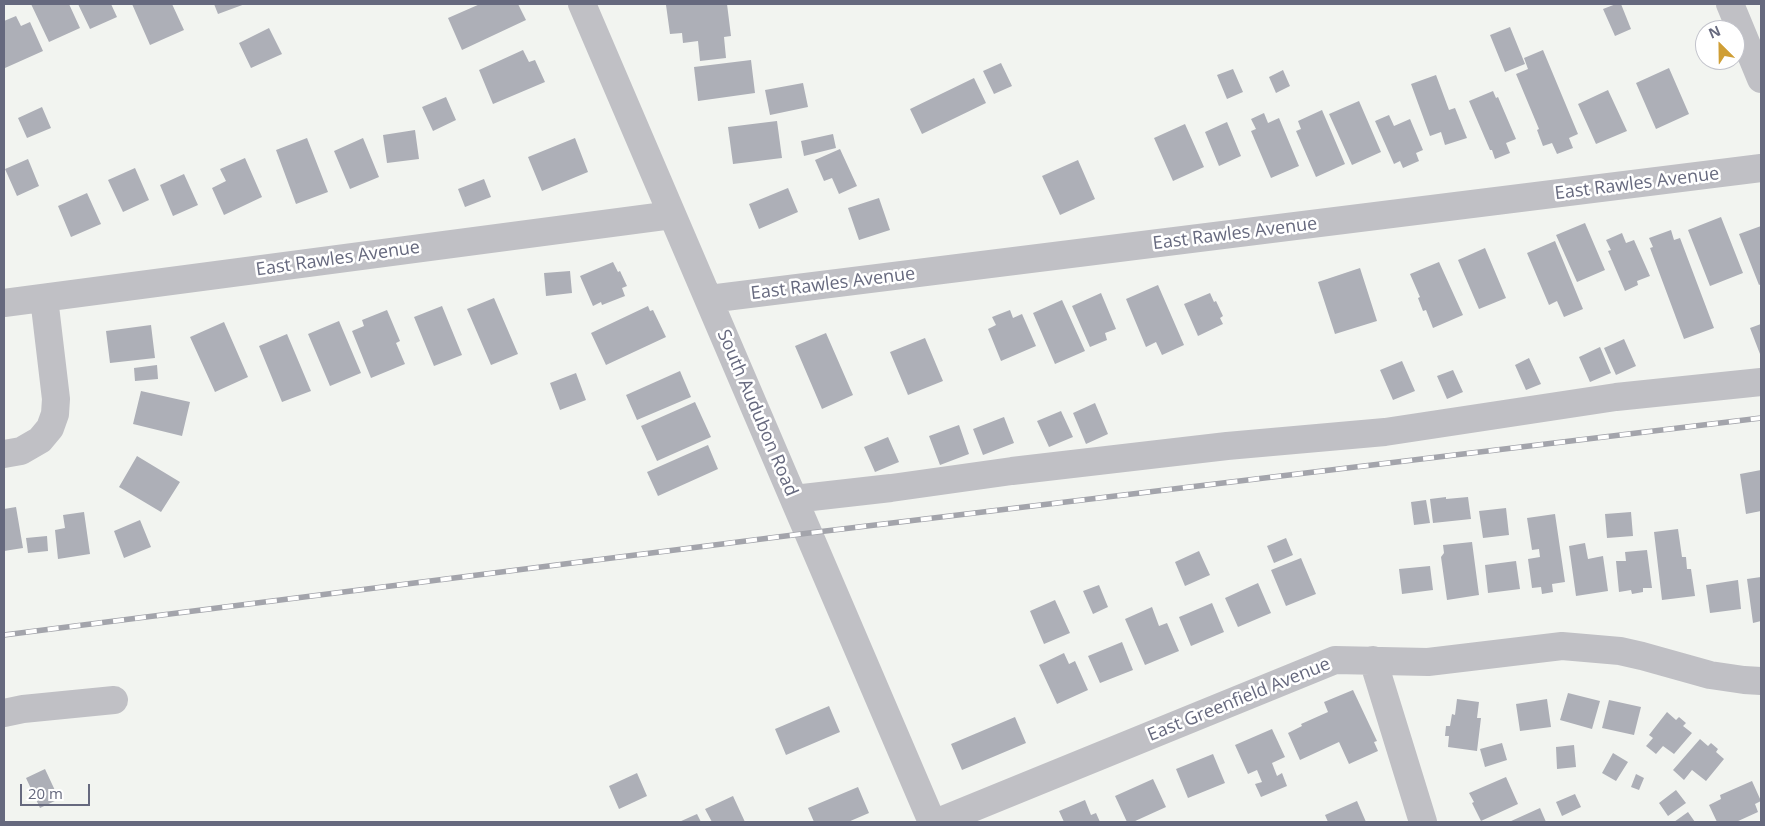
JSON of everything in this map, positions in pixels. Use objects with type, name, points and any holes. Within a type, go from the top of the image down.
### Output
[{"type":"street","name":"South Audubon Road","points":[[582,4],[932,822]]},
{"type":"street","points":[[1730,4],[1761,79]]},
{"type":"street","name":"East Rawles Avenue","points":[[709,299],[1761,168]]},
{"type":"street","name":"East Rawles Avenue","points":[[4,303],[672,215]]},
{"type":"street","points":[[4,454],[21,451],[40,440],[50,428],[55,414],[56,399],[44,298]]},
{"type":"street","points":[[794,498],[891,488],[1012,471],[1227,446],[1385,432],[1616,397],[1761,382]]},
{"type":"street","name":"East Greenfield Avenue","points":[[938,822],[1334,660],[1428,662],[1562,646],[1620,651],[1710,675],[1761,681]]},
{"type":"street","points":[[1373,660],[1423,822]]},
{"type":"street","points":[[4,713],[23,709],[114,700]]},
{"type":"building","points":[[31,4],[69,4],[80,28],[49,42]]},
{"type":"building","points":[[78,4],[111,4],[117,17],[90,29]]},
{"type":"building","points":[[132,4],[172,4],[184,30],[150,45]]},
{"type":"building","points":[[214,4],[245,4],[218,14]]},
{"type":"building","points":[[480,4],[518,4],[526,20],[462,50],[448,18]]},
{"type":"building","points":[[727,4],[731,36],[724,37],[726,58],[700,61],[698,41],[683,43],[682,33],[670,34],[666,5]]},
{"type":"building","points":[[1621,4],[1631,29],[1615,36],[1603,9]]},
{"type":"building","points":[[16,16],[21,26],[30,22],[43,51],[5,68],[4,21]]},
{"type":"building","points":[[1510,27],[1525,64],[1505,72],[1490,35]]},
{"type":"building","points":[[269,28],[282,54],[251,68],[239,43]]},
{"type":"building","points":[[523,50],[529,62],[535,60],[545,82],[493,104],[479,70]]},
{"type":"building","points":[[1543,50],[1578,134],[1569,138],[1573,148],[1557,154],[1552,143],[1543,146],[1537,130],[1539,129],[1516,74],[1528,69],[1524,58]]},
{"type":"building","points":[[751,60],[755,93],[698,101],[694,67]]},
{"type":"building","points":[[1001,63],[1012,86],[994,94],[983,71]]},
{"type":"building","points":[[1669,68],[1689,114],[1656,129],[1636,83]]},
{"type":"building","points":[[1233,69],[1243,92],[1227,99],[1217,75]]},
{"type":"building","points":[[1283,70],[1290,86],[1276,93],[1269,77]]},
{"type":"building","points":[[1436,75],[1449,110],[1455,108],[1467,138],[1445,145],[1441,132],[1430,136],[1411,84]]},
{"type":"building","points":[[974,78],[986,103],[922,134],[910,109]]},
{"type":"building","points":[[803,83],[808,107],[770,115],[765,90]]},
{"type":"building","points":[[1608,90],[1627,131],[1596,144],[1578,104]]},
{"type":"building","points":[[1493,91],[1496,98],[1498,97],[1516,139],[1506,143],[1510,153],[1495,159],[1469,101]]},
{"type":"building","points":[[446,97],[456,120],[433,131],[422,107]]},
{"type":"building","points":[[1359,101],[1381,152],[1352,165],[1329,114]]},
{"type":"building","points":[[42,107],[51,128],[27,138],[18,118]]},
{"type":"building","points":[[1322,110],[1345,164],[1316,177],[1296,131],[1301,129],[1298,121]]},
{"type":"building","points":[[1264,113],[1268,123],[1279,118],[1299,166],[1271,178],[1251,131],[1256,129],[1251,119]]},
{"type":"building","points":[[1389,115],[1394,126],[1410,119],[1423,150],[1416,153],[1419,161],[1403,168],[1400,161],[1394,164],[1375,121]]},
{"type":"building","points":[[777,121],[782,158],[733,164],[728,127]]},
{"type":"building","points":[[1227,122],[1241,156],[1219,166],[1205,132]]},
{"type":"building","points":[[1185,124],[1204,167],[1173,181],[1154,138]]},
{"type":"building","points":[[415,130],[419,159],[387,163],[383,135]]},
{"type":"building","points":[[833,134],[836,148],[804,156],[801,141]]},
{"type":"building","points":[[307,138],[328,192],[296,204],[276,150]]},
{"type":"building","points":[[363,138],[379,177],[350,189],[334,151]]},
{"type":"building","points":[[575,138],[588,172],[542,191],[528,157]]},
{"type":"building","points":[[840,149],[857,186],[839,194],[832,178],[824,181],[815,160]]},
{"type":"building","points":[[245,158],[262,197],[224,215],[212,188],[226,181],[220,169]]},
{"type":"building","points":[[28,159],[39,186],[17,196],[5,169]]},
{"type":"building","points":[[1078,160],[1095,199],[1060,215],[1042,176]]},
{"type":"building","points":[[135,168],[149,200],[123,212],[108,180]]},
{"type":"building","points":[[184,174],[198,205],[173,216],[160,185]]},
{"type":"building","points":[[484,179],[491,197],[465,207],[458,189]]},
{"type":"building","points":[[788,188],[798,212],[759,229],[749,204]]},
{"type":"building","points":[[87,193],[101,224],[71,237],[58,206]]},
{"type":"building","points":[[879,198],[890,230],[859,240],[848,208]]},
{"type":"building","points":[[1721,217],[1743,273],[1710,286],[1688,230]]},
{"type":"building","points":[[1585,223],[1605,270],[1577,282],[1556,235]]},
{"type":"building","points":[[1761,226],[1761,284],[1759,285],[1739,234]]},
{"type":"building","points":[[1671,230],[1674,240],[1680,238],[1714,328],[1684,339],[1650,248],[1653,247],[1649,238]]},
{"type":"building","points":[[1622,233],[1626,243],[1634,240],[1650,276],[1637,281],[1638,285],[1625,291],[1608,251],[1611,250],[1606,240]]},
{"type":"building","points":[[1555,241],[1583,309],[1564,317],[1557,301],[1549,305],[1527,253]]},
{"type":"building","points":[[1485,248],[1506,298],[1479,309],[1458,260]]},
{"type":"building","points":[[613,262],[618,272],[620,271],[627,286],[622,288],[625,296],[602,305],[601,302],[593,306],[580,276]]},
{"type":"building","points":[[1439,262],[1463,315],[1433,328],[1426,310],[1423,311],[1418,298],[1420,297],[1410,274]]},
{"type":"building","points":[[1360,268],[1377,321],[1335,334],[1318,282]]},
{"type":"building","points":[[570,271],[572,293],[546,296],[544,273]]},
{"type":"building","points":[[1158,285],[1184,345],[1162,355],[1156,342],[1146,347],[1126,299]]},
{"type":"building","points":[[1101,293],[1116,329],[1105,333],[1107,340],[1090,347],[1072,306]]},
{"type":"building","points":[[1210,293],[1223,316],[1220,318],[1223,324],[1198,336],[1184,304]]},
{"type":"building","points":[[494,298],[518,354],[491,365],[467,309]]},
{"type":"building","points":[[1062,300],[1085,351],[1055,364],[1033,313]]},
{"type":"building","points":[[442,306],[462,355],[434,366],[414,317]]},
{"type":"building","points":[[648,306],[650,311],[653,310],[666,337],[606,365],[591,333]]},
{"type":"building","points":[[387,310],[400,341],[396,343],[405,364],[371,378],[352,331],[364,326],[362,320]]},
{"type":"building","points":[[1010,310],[1013,318],[1022,314],[1036,346],[1001,361],[988,329],[996,325],[992,317]]},
{"type":"building","points":[[339,321],[361,373],[330,386],[308,334]]},
{"type":"building","points":[[224,322],[248,377],[215,392],[190,337]]},
{"type":"building","points":[[1761,324],[1761,353],[1760,354],[1750,328]]},
{"type":"building","points":[[151,325],[155,358],[110,363],[106,331]]},
{"type":"building","points":[[826,333],[853,395],[822,409],[795,346]]},
{"type":"building","points":[[287,334],[311,391],[282,402],[259,346]]},
{"type":"building","points":[[925,338],[943,381],[908,395],[890,352]]},
{"type":"building","points":[[1624,339],[1636,366],[1616,375],[1604,348]]},
{"type":"building","points":[[1600,347],[1611,373],[1590,382],[1579,357]]},
{"type":"building","points":[[1529,358],[1541,384],[1526,390],[1515,365]]},
{"type":"building","points":[[1402,361],[1415,391],[1393,400],[1380,370]]},
{"type":"building","points":[[157,365],[158,379],[135,381],[134,368]]},
{"type":"building","points":[[1453,370],[1463,392],[1447,399],[1437,376]]},
{"type":"building","points":[[680,371],[691,397],[637,420],[626,395]]},
{"type":"building","points":[[576,373],[586,400],[560,410],[550,383]]},
{"type":"building","points":[[141,391],[190,402],[182,436],[133,424]]},
{"type":"building","points":[[695,402],[711,437],[657,461],[641,426]]},
{"type":"building","points":[[1095,403],[1108,434],[1086,444],[1073,413]]},
{"type":"building","points":[[1061,411],[1073,437],[1049,447],[1037,421]]},
{"type":"building","points":[[1004,417],[1014,443],[983,455],[973,429]]},
{"type":"building","points":[[959,425],[969,454],[940,465],[929,436]]},
{"type":"building","points":[[888,437],[899,462],[875,472],[864,447]]},
{"type":"building","points":[[708,445],[718,469],[658,496],[647,472]]},
{"type":"building","points":[[137,456],[180,482],[161,512],[119,487]]},
{"type":"building","points":[[1761,470],[1761,511],[1746,514],[1740,474]]},
{"type":"building","points":[[1446,497],[1446,499],[1468,497],[1471,519],[1433,523],[1430,499]]},
{"type":"building","points":[[1426,500],[1430,523],[1414,525],[1411,502]]},
{"type":"building","points":[[16,507],[23,548],[4,551],[4,509]]},
{"type":"building","points":[[1506,508],[1509,535],[1483,538],[1479,511]]},
{"type":"building","points":[[84,512],[90,554],[58,559],[55,530],[65,528],[63,515]]},
{"type":"building","points":[[1631,512],[1633,536],[1607,538],[1605,514]]},
{"type":"building","points":[[1555,514],[1565,582],[1552,584],[1553,592],[1542,594],[1541,587],[1532,588],[1528,559],[1540,557],[1539,549],[1532,550],[1527,518]]},
{"type":"building","points":[[140,520],[151,547],[124,558],[114,531]]},
{"type":"building","points":[[1678,529],[1682,557],[1686,557],[1687,569],[1691,569],[1695,596],[1662,600],[1654,532]]},
{"type":"building","points":[[47,536],[48,551],[28,553],[26,538]]},
{"type":"building","points":[[1286,538],[1293,555],[1274,563],[1267,546]]},
{"type":"building","points":[[1472,542],[1479,595],[1447,600],[1441,557],[1444,553],[1443,545]]},
{"type":"building","points":[[1585,543],[1588,559],[1603,556],[1608,591],[1576,596],[1569,546]]},
{"type":"building","points":[[1647,550],[1652,588],[1643,588],[1643,592],[1632,594],[1631,590],[1619,592],[1616,561],[1626,561],[1625,552]]},
{"type":"building","points":[[1199,551],[1210,575],[1185,586],[1175,562]]},
{"type":"building","points":[[1301,558],[1316,594],[1286,606],[1271,570]]},
{"type":"building","points":[[1516,561],[1520,589],[1488,593],[1485,565]]},
{"type":"building","points":[[1430,566],[1433,590],[1402,594],[1399,569]]},
{"type":"building","points":[[1761,577],[1761,621],[1753,623],[1747,579]]},
{"type":"building","points":[[1738,580],[1741,609],[1710,613],[1706,585]]},
{"type":"building","points":[[1258,583],[1271,613],[1238,627],[1225,598]]},
{"type":"building","points":[[1099,585],[1108,607],[1093,614],[1083,591]]},
{"type":"building","points":[[1055,600],[1070,633],[1044,644],[1030,611]]},
{"type":"building","points":[[1212,603],[1224,632],[1191,646],[1179,617]]},
{"type":"building","points":[[1152,607],[1159,626],[1167,623],[1179,651],[1145,665],[1125,619]]},
{"type":"building","points":[[1122,642],[1133,670],[1100,683],[1088,656]]},
{"type":"building","points":[[1064,653],[1069,664],[1075,661],[1088,690],[1057,704],[1039,665]]},
{"type":"building","points":[[1353,690],[1377,741],[1374,742],[1378,751],[1349,764],[1339,742],[1300,760],[1288,733],[1302,726],[1301,724],[1328,712],[1324,702]]},
{"type":"building","points":[[1568,693],[1600,701],[1592,729],[1560,720]]},
{"type":"building","points":[[1457,699],[1479,702],[1477,718],[1481,718],[1477,751],[1448,747],[1449,736],[1445,736],[1446,726],[1450,726],[1452,714],[1455,715]]},
{"type":"building","points":[[1547,699],[1551,727],[1520,731],[1516,704]]},
{"type":"building","points":[[1609,700],[1641,707],[1634,735],[1602,728]]},
{"type":"building","points":[[829,706],[840,732],[786,755],[775,729]]},
{"type":"building","points":[[1667,712],[1676,720],[1679,717],[1686,723],[1683,726],[1692,733],[1674,754],[1663,746],[1656,754],[1646,746],[1653,738],[1649,735]]},
{"type":"building","points":[[1015,717],[1026,743],[962,770],[951,744]]},
{"type":"building","points":[[1272,729],[1285,757],[1272,763],[1277,776],[1282,773],[1287,786],[1261,797],[1255,784],[1262,782],[1257,770],[1248,774],[1235,745]]},
{"type":"building","points":[[1700,739],[1708,746],[1711,743],[1718,749],[1716,752],[1724,759],[1706,781],[1692,770],[1684,780],[1673,770]]},
{"type":"building","points":[[1502,743],[1507,760],[1485,767],[1480,749]]},
{"type":"building","points":[[1574,745],[1576,767],[1557,769],[1556,747]]},
{"type":"building","points":[[1613,753],[1628,762],[1616,781],[1602,773]]},
{"type":"building","points":[[1213,754],[1225,783],[1188,798],[1176,769]]},
{"type":"building","points":[[45,769],[59,799],[40,808],[26,778]]},
{"type":"building","points":[[637,773],[647,796],[619,809],[609,786]]},
{"type":"building","points":[[1636,774],[1644,778],[1639,790],[1631,787]]},
{"type":"building","points":[[1506,777],[1518,804],[1481,821],[1469,793]]},
{"type":"building","points":[[1153,779],[1166,807],[1133,822],[1127,822],[1115,796]]},
{"type":"building","points":[[1752,781],[1761,801],[1755,804],[1758,812],[1736,822],[1717,822],[1709,805],[1721,799],[1720,795]]},
{"type":"building","points":[[858,787],[869,813],[848,822],[814,822],[808,808]]},
{"type":"building","points":[[1676,790],[1686,803],[1668,816],[1659,803]]},
{"type":"building","points":[[1575,794],[1581,807],[1562,816],[1556,802]]},
{"type":"building","points":[[733,796],[745,822],[712,822],[705,809]]},
{"type":"building","points":[[1085,800],[1091,815],[1096,813],[1100,822],[1064,822],[1059,811]]},
{"type":"building","points":[[1357,801],[1366,822],[1328,822],[1325,815]]},
{"type":"building","points":[[1540,808],[1546,822],[1509,822]]},
{"type":"building","points":[[1688,812],[1695,822],[1674,822]]},
{"type":"building","points":[[697,814],[701,822],[679,822]]},
{"type":"railway","points":[[4,635],[809,533],[1761,418]]}]
